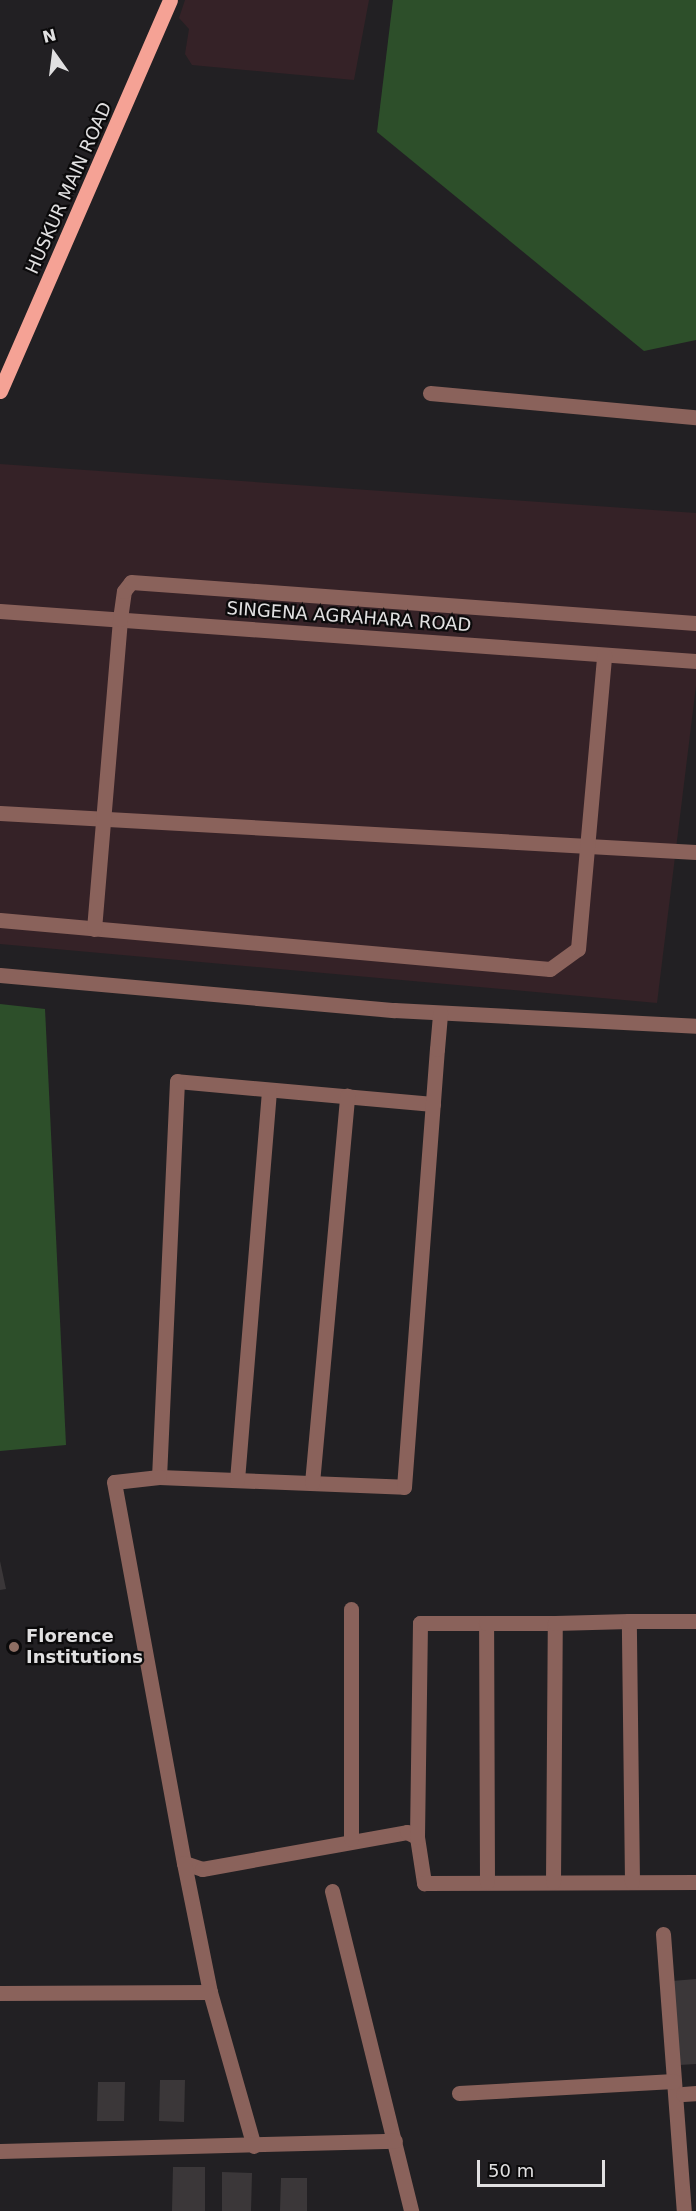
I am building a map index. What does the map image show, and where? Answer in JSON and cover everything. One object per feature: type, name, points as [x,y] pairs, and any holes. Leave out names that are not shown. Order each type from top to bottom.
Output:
[{"type":"main road","name":"HUSKUR MAIN ROAD","points":[[0,391],[170,0]]},
{"type":"street","points":[[430,393],[696,417]]},
{"type":"street","points":[[94,929],[120,619],[123,591],[131,582],[696,623]]},
{"type":"street","name":"SINGENA AGRAHARA ROAD","points":[[0,611],[696,661]]},
{"type":"street","points":[[0,920],[550,969],[578,949],[604,655]]},
{"type":"street","points":[[0,813],[102,821],[696,852]]},
{"type":"street","points":[[0,975],[440,1013],[696,1026]]},
{"type":"street","points":[[254,2146],[210,1992],[114,1482],[159,1477],[404,1487],[440,1013]]},
{"type":"street","points":[[159,1477],[177,1081],[433,1104]]},
{"type":"street","points":[[237,1480],[269,1090]]},
{"type":"street","points":[[312,1483],[347,1096]]},
{"type":"street","points":[[351,1609],[351,1839]]},
{"type":"street","points":[[696,1620],[420,1623],[417,1837],[423,1882],[696,1882]]},
{"type":"street","points":[[629,1622],[632,1882]]},
{"type":"street","points":[[486,1623],[487,1882]]},
{"type":"street","points":[[553,1882],[555,1623]]},
{"type":"street","points":[[184,1863],[202,1869],[351,1839],[407,1832],[417,1837]]},
{"type":"street","points":[[332,1891],[411,2211]]},
{"type":"street","points":[[663,1934],[684,2211]]},
{"type":"street","points":[[0,1993],[210,1992]]},
{"type":"street","points":[[459,2093],[674,2081]]},
{"type":"street","points":[[0,2151],[395,2141]]},
{"type":"shaded area","points":[[185,0],[369,0],[354,80],[192,65],[185,54],[189,29],[179,18]]},
{"type":"shaded area","points":[[0,464],[696,513],[696,686],[657,1003],[0,944]]},
{"type":"green space","points":[[393,0],[696,0],[696,340],[644,351],[377,132]]},
{"type":"green space","points":[[0,1004],[45,1009],[66,1445],[0,1451]]},
{"type":"building","points":[[0,1561],[6,1589],[0,1590]]},
{"type":"building","points":[[696,1979],[696,2064],[679,2065],[672,1981]]},
{"type":"building","points":[[160,2080],[185,2080],[184,2122],[159,2121]]},
{"type":"building","points":[[98,2082],[125,2082],[124,2121],[97,2121]]},
{"type":"building","points":[[173,2167],[205,2167],[205,2211],[172,2211]]},
{"type":"building","points":[[222,2172],[252,2173],[251,2211],[222,2211]]},
{"type":"building","points":[[281,2178],[307,2178],[307,2211],[280,2211]]},
{"type":"place","name":"Florence Institutions","points":[[14,1647]]}]
